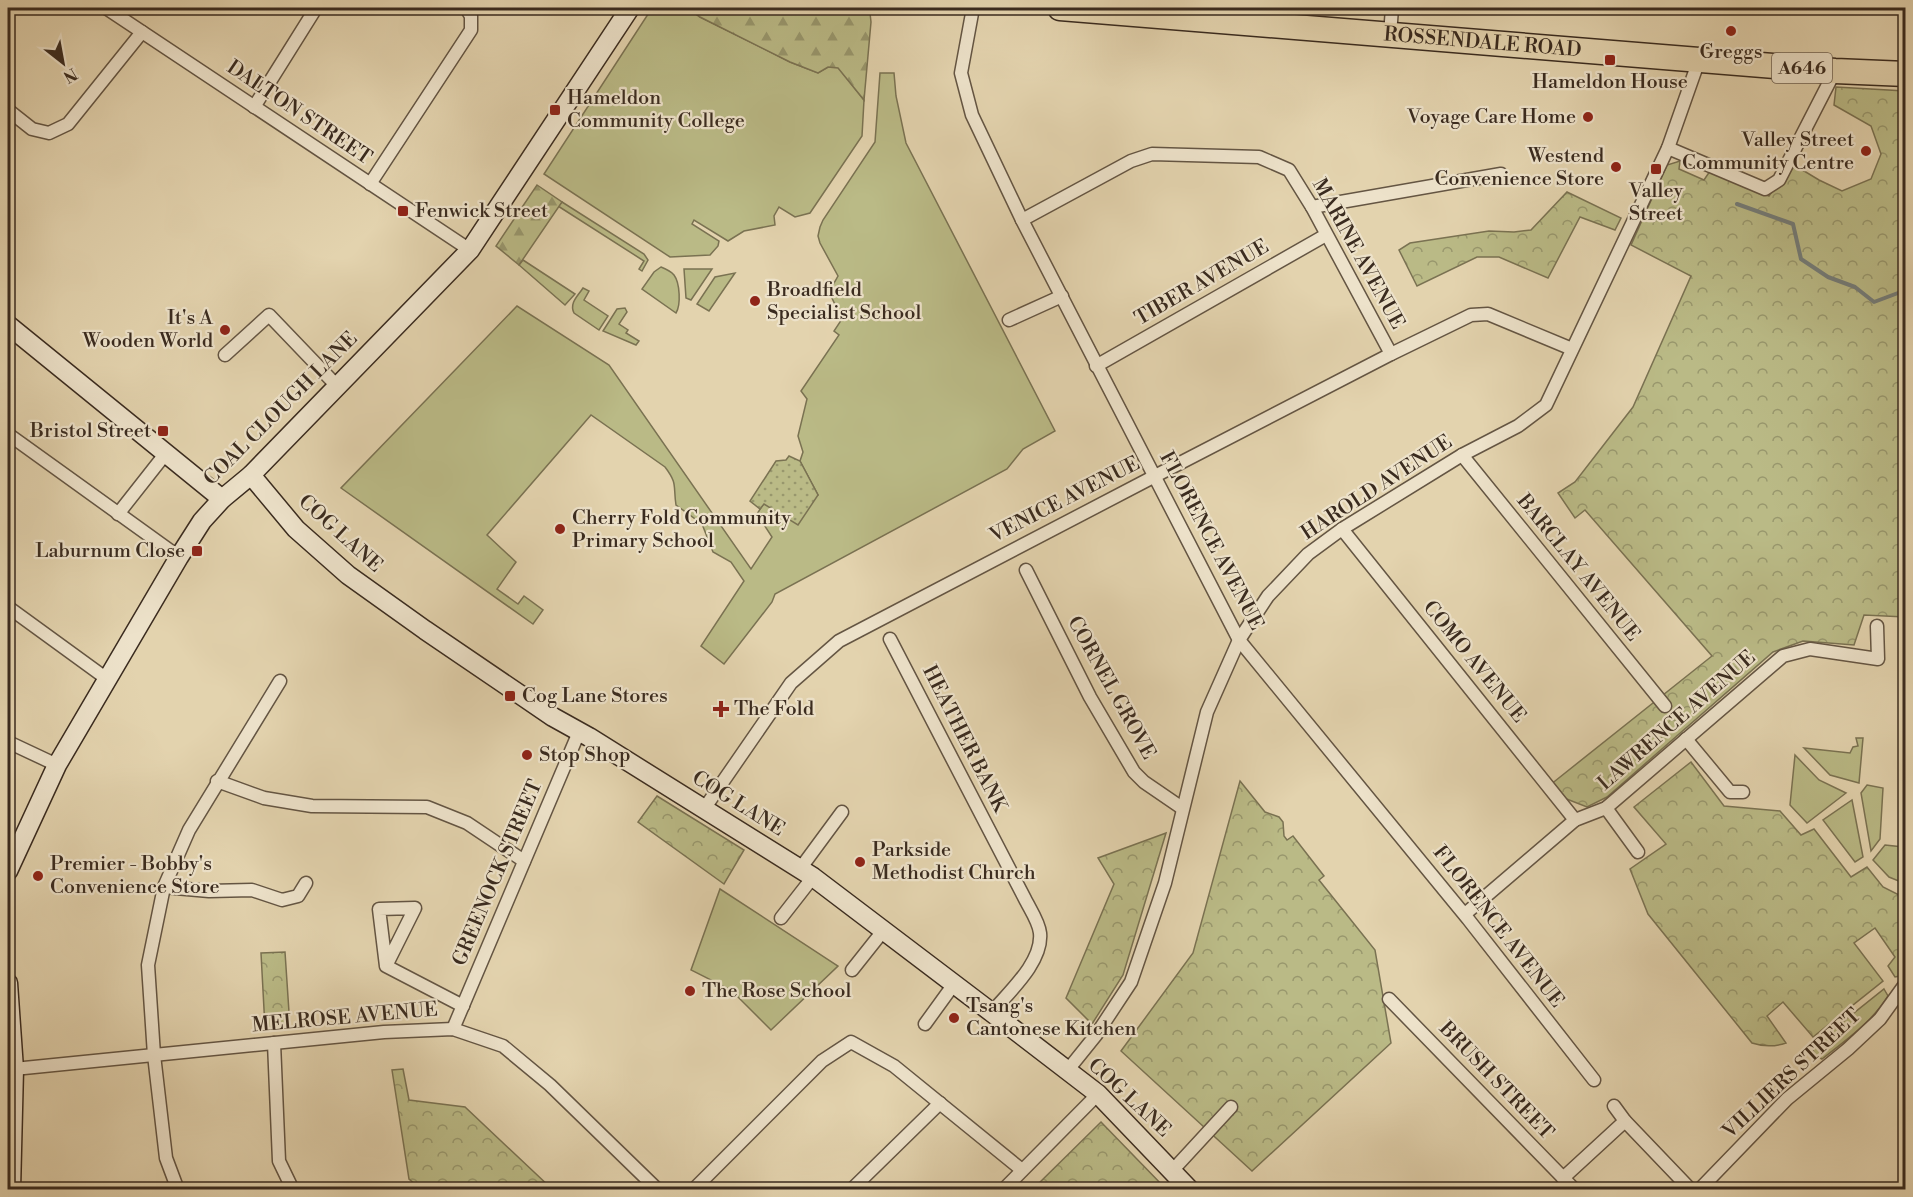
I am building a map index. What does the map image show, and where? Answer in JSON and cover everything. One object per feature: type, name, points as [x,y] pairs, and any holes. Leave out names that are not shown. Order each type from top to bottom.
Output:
[{"type":"highway","name":"ROSSENDALE ROAD","points":[[1060,8],[1835,71],[1905,74]]},
{"type":"street","name":"DALTON STREET","points":[[106,8],[470,250]]},
{"type":"street","points":[[254,107],[316,8]]},
{"type":"street","points":[[370,184],[471,30],[471,16],[466,8]]},
{"type":"street","name":"COAL CLOUGH LANE","points":[[8,871],[57,765],[179,557],[202,522],[222,499],[251,475],[470,250],[630,8]]},
{"type":"street","name":"FLORENCE AVENUE","points":[[973,8],[961,73],[972,116],[1096,366],[1239,640],[1465,914],[1594,1080]]},
{"type":"street","points":[[1390,35],[1392,8]]},
{"type":"street","points":[[8,110],[32,129],[40,131],[49,133],[68,124],[142,32]]},
{"type":"street","name":"HAROLD AVENUE","points":[[1067,1071],[1096,1035],[1131,982],[1165,883],[1207,712],[1239,640],[1268,596],[1308,555],[1342,529],[1462,455],[1518,426],[1546,405],[1668,148],[1699,60]]},
{"type":"street","points":[[1668,148],[1765,189],[1779,180],[1835,71]]},
{"type":"street","name":"MARINE AVENUE","points":[[1022,220],[1131,161],[1152,154],[1259,157],[1289,170],[1312,207],[1391,354]]},
{"type":"street","points":[[1312,207],[1501,174]]},
{"type":"street","name":"TIBER AVENUE","points":[[1096,366],[1326,235]]},
{"type":"street","points":[[1010,320],[1062,296]]},
{"type":"street","name":"VENICE AVENUE","points":[[704,809],[791,683],[839,641],[1391,354],[1471,315],[1488,314],[1572,349]]},
{"type":"street","points":[[225,355],[269,315],[337,386]]},
{"type":"street","points":[[8,325],[222,499]]},
{"type":"street","points":[[8,434],[179,557]]},
{"type":"street","points":[[118,514],[166,453]]},
{"type":"street","name":"BARCLAY AVENUE","points":[[1462,455],[1665,706]]},
{"type":"street","name":"COG LANE","points":[[251,475],[296,529],[348,575],[553,717],[806,873],[992,1012],[1098,1094],[1190,1190]]},
{"type":"street","name":"COMO AVENUE","points":[[1342,529],[1575,820]]},
{"type":"street","name":"CORNEL GROVE","points":[[1026,570],[1090,697],[1134,772],[1144,783],[1182,808]]},
{"type":"street","points":[[8,607],[107,679]]},
{"type":"street","name":"LAWRENCE AVENUE","points":[[1465,914],[1575,820],[1606,808],[1783,656],[1810,649],[1878,659],[1877,626]]},
{"type":"street","name":"HEATHER BANK","points":[[890,639],[1025,899],[1040,933],[1038,952],[1029,969],[992,1012]]},
{"type":"street","points":[[178,1190],[166,1158],[154,1055],[148,965],[164,887],[189,830],[280,681]]},
{"type":"street","name":"GREENOCK STREET","points":[[453,1029],[579,732]]},
{"type":"street","points":[[1686,739],[1730,792],[1743,792]]},
{"type":"street","points":[[8,742],[57,765]]},
{"type":"street","points":[[217,781],[264,798],[312,806],[427,807],[467,824],[524,861]]},
{"type":"street","points":[[1606,808],[1638,852]]},
{"type":"street","points":[[781,918],[842,812]]},
{"type":"street","points":[[164,887],[209,891],[252,890],[282,900],[298,896],[306,883]]},
{"type":"street","points":[[415,908],[405,927],[386,966],[379,909],[415,908]]},
{"type":"street","points":[[852,970],[883,931]]},
{"type":"street","points":[[386,966],[463,1006]]},
{"type":"street","name":"VILLIERS STREET","points":[[1700,1190],[1787,1099],[1848,1049],[1880,1019],[1905,982]]},
{"type":"street","points":[[8,983],[14,1069],[10,1148],[11,1190]]},
{"type":"street","points":[[925,1024],[954,984]]},
{"type":"street","name":"BRUSH STREET","points":[[1389,999],[1575,1190]]},
{"type":"street","name":"MELROSE AVENUE","points":[[14,1069],[384,1032],[453,1029],[503,1046],[550,1085],[658,1190]]},
{"type":"street","points":[[693,1190],[822,1060],[851,1042],[894,1066],[1022,1170]]},
{"type":"street","points":[[274,1043],[279,1161],[292,1190]]},
{"type":"street","points":[[1003,1190],[1098,1094]]},
{"type":"street","points":[[851,1190],[940,1103]]},
{"type":"street","points":[[1614,1106],[1625,1121],[1691,1190]]},
{"type":"street","points":[[1172,1171],[1231,1107]]},
{"type":"street","points":[[1563,1178],[1625,1121]]},
{"type":"green space","points":[[652,8],[688,8],[700,17],[790,62],[818,73],[828,67],[838,67],[864,100],[862,136],[810,213],[795,217],[779,207],[774,216],[775,225],[744,231],[728,241],[694,220],[692,224],[719,241],[718,246],[710,255],[670,257],[544,174]]},
{"type":"green space","points":[[688,8],[868,10],[871,22],[864,100],[838,68],[828,67],[818,73],[790,62],[700,17]]},
{"type":"green space","points":[[880,73],[894,73],[896,96],[906,143],[1055,431],[1023,449],[1007,469],[775,594],[772,602],[724,664],[701,646],[744,581],[731,562],[713,552],[702,524],[676,505],[673,481],[665,467],[591,415],[487,535],[516,562],[497,589],[518,604],[524,596],[543,610],[533,624],[341,488],[517,306],[609,365],[751,569],[772,537],[757,514],[764,503],[818,495],[800,461],[803,452],[798,436],[807,399],[801,391],[839,335],[834,331],[842,319],[829,292],[838,276],[818,236],[823,220],[875,142]]},
{"type":"green space","points":[[1836,87],[1905,91],[1905,617],[1864,615],[1854,645],[1803,641],[1773,652],[1607,797],[1587,807],[1559,796],[1550,785],[1712,656],[1585,510],[1575,518],[1558,493],[1575,482],[1633,407],[1691,276],[1631,245],[1667,165],[1680,161],[1679,169],[1704,180],[1710,171],[1769,196],[1791,163],[1842,191],[1871,179],[1881,154],[1871,126],[1834,105]]},
{"type":"green space","points":[[537,185],[562,202],[519,265],[496,246]]},
{"type":"green space","points":[[1567,192],[1621,218],[1615,230],[1580,217],[1548,278],[1499,257],[1477,257],[1417,286],[1399,250],[1410,243],[1489,231],[1531,230]]},
{"type":"green space","points":[[562,202],[644,254],[648,260],[642,271],[639,269],[644,261],[558,206]]},
{"type":"green space","points":[[523,260],[575,294],[565,305],[519,265]]},
{"type":"green space","points":[[661,267],[673,274],[678,283],[679,300],[676,313],[642,289],[654,272]]},
{"type":"green space","points":[[684,269],[712,269],[691,300],[686,298]]},
{"type":"green space","points":[[735,273],[709,311],[697,304],[715,277]]},
{"type":"green space","points":[[583,288],[589,291],[584,300],[608,316],[599,330],[574,313],[573,303]]},
{"type":"green space","points":[[625,308],[627,312],[619,324],[628,330],[626,333],[639,341],[636,345],[603,331],[617,309]]},
{"type":"green space","points":[[789,456],[800,461],[818,495],[798,525],[764,504],[760,509],[750,501],[776,461],[786,460]]},
{"type":"green space","points":[[1856,738],[1863,738],[1859,783],[1830,775],[1804,748],[1850,753],[1853,747],[1858,746]]},
{"type":"green space","points":[[1795,755],[1819,780],[1846,793],[1807,823],[1790,805]]},
{"type":"green space","points":[[1691,762],[1724,806],[1780,811],[1801,835],[1814,829],[1851,877],[1867,867],[1883,887],[1905,898],[1905,969],[1900,976],[1895,977],[1888,966],[1895,957],[1875,928],[1854,943],[1883,981],[1813,1037],[1783,1002],[1767,1016],[1786,1043],[1769,1046],[1752,1043],[1648,914],[1630,869],[1666,844],[1634,807]]},
{"type":"green space","points":[[1240,781],[1265,812],[1279,817],[1283,822],[1284,836],[1287,840],[1293,836],[1324,876],[1319,880],[1375,950],[1391,1043],[1252,1171],[1121,1051],[1193,953]]},
{"type":"green space","points":[[1867,785],[1883,788],[1880,839],[1871,851],[1861,793]]},
{"type":"green space","points":[[657,796],[744,850],[724,884],[638,822]]},
{"type":"green space","points":[[1852,800],[1863,857],[1855,862],[1823,820]]},
{"type":"green space","points":[[1166,833],[1123,975],[1092,1024],[1066,998],[1114,884],[1098,858]]},
{"type":"green space","points":[[1885,845],[1903,847],[1901,882],[1889,877],[1873,860]]},
{"type":"green space","points":[[720,889],[838,966],[771,1030],[731,990],[691,970]]},
{"type":"green space","points":[[285,952],[290,1027],[265,1028],[261,953]]},
{"type":"green space","points":[[1884,989],[1888,996],[1866,1022],[1822,1059],[1814,1055],[1815,1044]]},
{"type":"green space","points":[[403,1069],[409,1100],[465,1107],[552,1189],[421,1189],[409,1179],[392,1070]]},
{"type":"green space","points":[[1101,1122],[1166,1189],[1033,1189]]},
{"type":"waterway","points":[[1737,204],[1793,224],[1801,259],[1828,277],[1855,287],[1874,302],[1906,290]]},
{"type":"place","name":"Greggs","points":[[1731,31]]},
{"type":"place","name":"Hameldon House","points":[[1610,60]]},
{"type":"place","name":"Hameldon Community College","points":[[555,110]]},
{"type":"place","name":"Voyage Care Home","points":[[1588,117]]},
{"type":"place","name":"Valley Street Community Centre","points":[[1866,151]]},
{"type":"place","name":"Westend Convenience Store","points":[[1616,167]]},
{"type":"place","name":"Valley Street","points":[[1656,169]]},
{"type":"place","name":"Fenwick Street","points":[[403,211]]},
{"type":"place","name":"Broadfield Specialist School","points":[[755,301]]},
{"type":"place","name":"It's A Wooden World","points":[[225,330]]},
{"type":"place","name":"Bristol Street","points":[[163,431]]},
{"type":"place","name":"Cherry Fold Community Primary School","points":[[560,529]]},
{"type":"place","name":"Laburnum Close","points":[[197,551]]},
{"type":"place","name":"Cog Lane Stores","points":[[510,696]]},
{"type":"place","name":"The Fold","points":[[721,709]]},
{"type":"place","name":"Stop Shop","points":[[527,755]]},
{"type":"place","name":"Parkside Methodist Church","points":[[860,862]]},
{"type":"place","name":"Premier - Bobby's Convenience Store","points":[[38,876]]},
{"type":"place","name":"The Rose School","points":[[690,991]]},
{"type":"place","name":"Tsang's Cantonese Kitchen","points":[[954,1018]]}]
